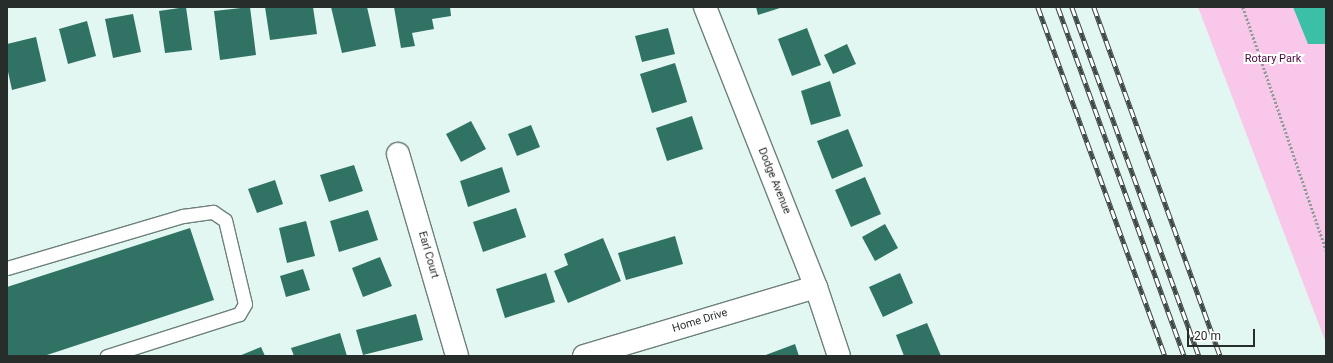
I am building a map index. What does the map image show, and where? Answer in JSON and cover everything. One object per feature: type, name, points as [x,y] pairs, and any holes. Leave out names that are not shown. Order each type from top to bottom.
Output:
[{"type":"street","name":"Dodge Avenue","points":[[704,7],[816,287],[839,356]]},
{"type":"street","name":"Earl Court","points":[[398,154],[457,356]]},
{"type":"street","name":"Home Drive","points":[[584,356],[816,287]]},
{"type":"lane","points":[[7,268],[183,216],[214,212],[225,220],[244,304],[239,314],[108,356]]},
{"type":"path","points":[[1243,7],[1326,250]]},
{"type":"green space","name":"Rotary Park","points":[[1198,7],[1326,7],[1326,343]]},
{"type":"shaded area","points":[[1293,7],[1326,7],[1326,44],[1308,44]]},
{"type":"building","points":[[186,7],[192,50],[165,53],[159,11]]},
{"type":"building","points":[[250,7],[256,55],[220,60],[214,11]]},
{"type":"building","points":[[265,7],[313,7],[317,34],[270,40]]},
{"type":"building","points":[[331,7],[367,7],[376,46],[342,53]]},
{"type":"building","points":[[394,7],[450,7],[451,16],[432,19],[434,29],[412,33],[415,46],[401,48]]},
{"type":"building","points":[[756,7],[783,7],[758,15]]},
{"type":"building","points":[[133,14],[141,52],[113,58],[105,19]]},
{"type":"building","points":[[87,21],[96,56],[68,64],[59,29]]},
{"type":"building","points":[[668,28],[675,54],[642,62],[635,36]]},
{"type":"building","points":[[807,28],[821,65],[792,76],[778,39]]},
{"type":"building","points":[[36,37],[46,81],[12,90],[7,67],[7,44]]},
{"type":"building","points":[[847,44],[856,64],[833,74],[824,55]]},
{"type":"building","points":[[675,63],[687,102],[652,113],[640,74]]},
{"type":"building","points":[[830,81],[841,116],[811,125],[801,91]]},
{"type":"building","points":[[692,116],[703,149],[667,161],[656,128]]},
{"type":"building","points":[[471,121],[486,149],[461,162],[446,134]]},
{"type":"building","points":[[531,125],[540,147],[517,156],[508,134]]},
{"type":"building","points":[[848,129],[863,166],[832,179],[817,141]]},
{"type":"building","points":[[354,165],[363,191],[329,202],[320,175]]},
{"type":"building","points":[[502,167],[510,192],[468,207],[460,181]]},
{"type":"building","points":[[865,177],[881,214],[851,227],[835,190]]},
{"type":"building","points":[[275,180],[283,204],[257,213],[248,189]]},
{"type":"building","points":[[516,208],[526,237],[483,252],[473,222]]},
{"type":"building","points":[[368,210],[378,240],[339,252],[330,221]]},
{"type":"building","points":[[306,221],[315,256],[287,263],[279,228]]},
{"type":"building","points":[[885,224],[898,248],[875,261],[862,237]]},
{"type":"building","points":[[190,228],[214,300],[44,356],[7,356],[7,287]]},
{"type":"building","points":[[675,236],[683,264],[626,280],[618,253]]},
{"type":"building","points":[[603,238],[621,281],[568,303],[554,271],[568,265],[564,254]]},
{"type":"building","points":[[380,257],[392,286],[363,297],[352,268]]},
{"type":"building","points":[[303,269],[310,290],[286,297],[280,276]]},
{"type":"building","points":[[546,273],[555,302],[505,318],[496,289]]},
{"type":"building","points":[[900,273],[913,303],[883,317],[869,287]]},
{"type":"building","points":[[416,314],[423,340],[363,355],[356,330]]},
{"type":"building","points":[[927,323],[941,356],[904,356],[896,335]]},
{"type":"building","points":[[340,333],[347,356],[294,356],[291,348]]},
{"type":"building","points":[[795,344],[799,356],[763,356]]},
{"type":"building","points":[[261,347],[265,356],[239,356]]},
{"type":"railway","points":[[1038,7],[1165,356]]},
{"type":"railway","points":[[1058,7],[1184,356]]},
{"type":"railway","points":[[1072,7],[1199,356]]},
{"type":"railway","points":[[1094,7],[1220,356]]}]
